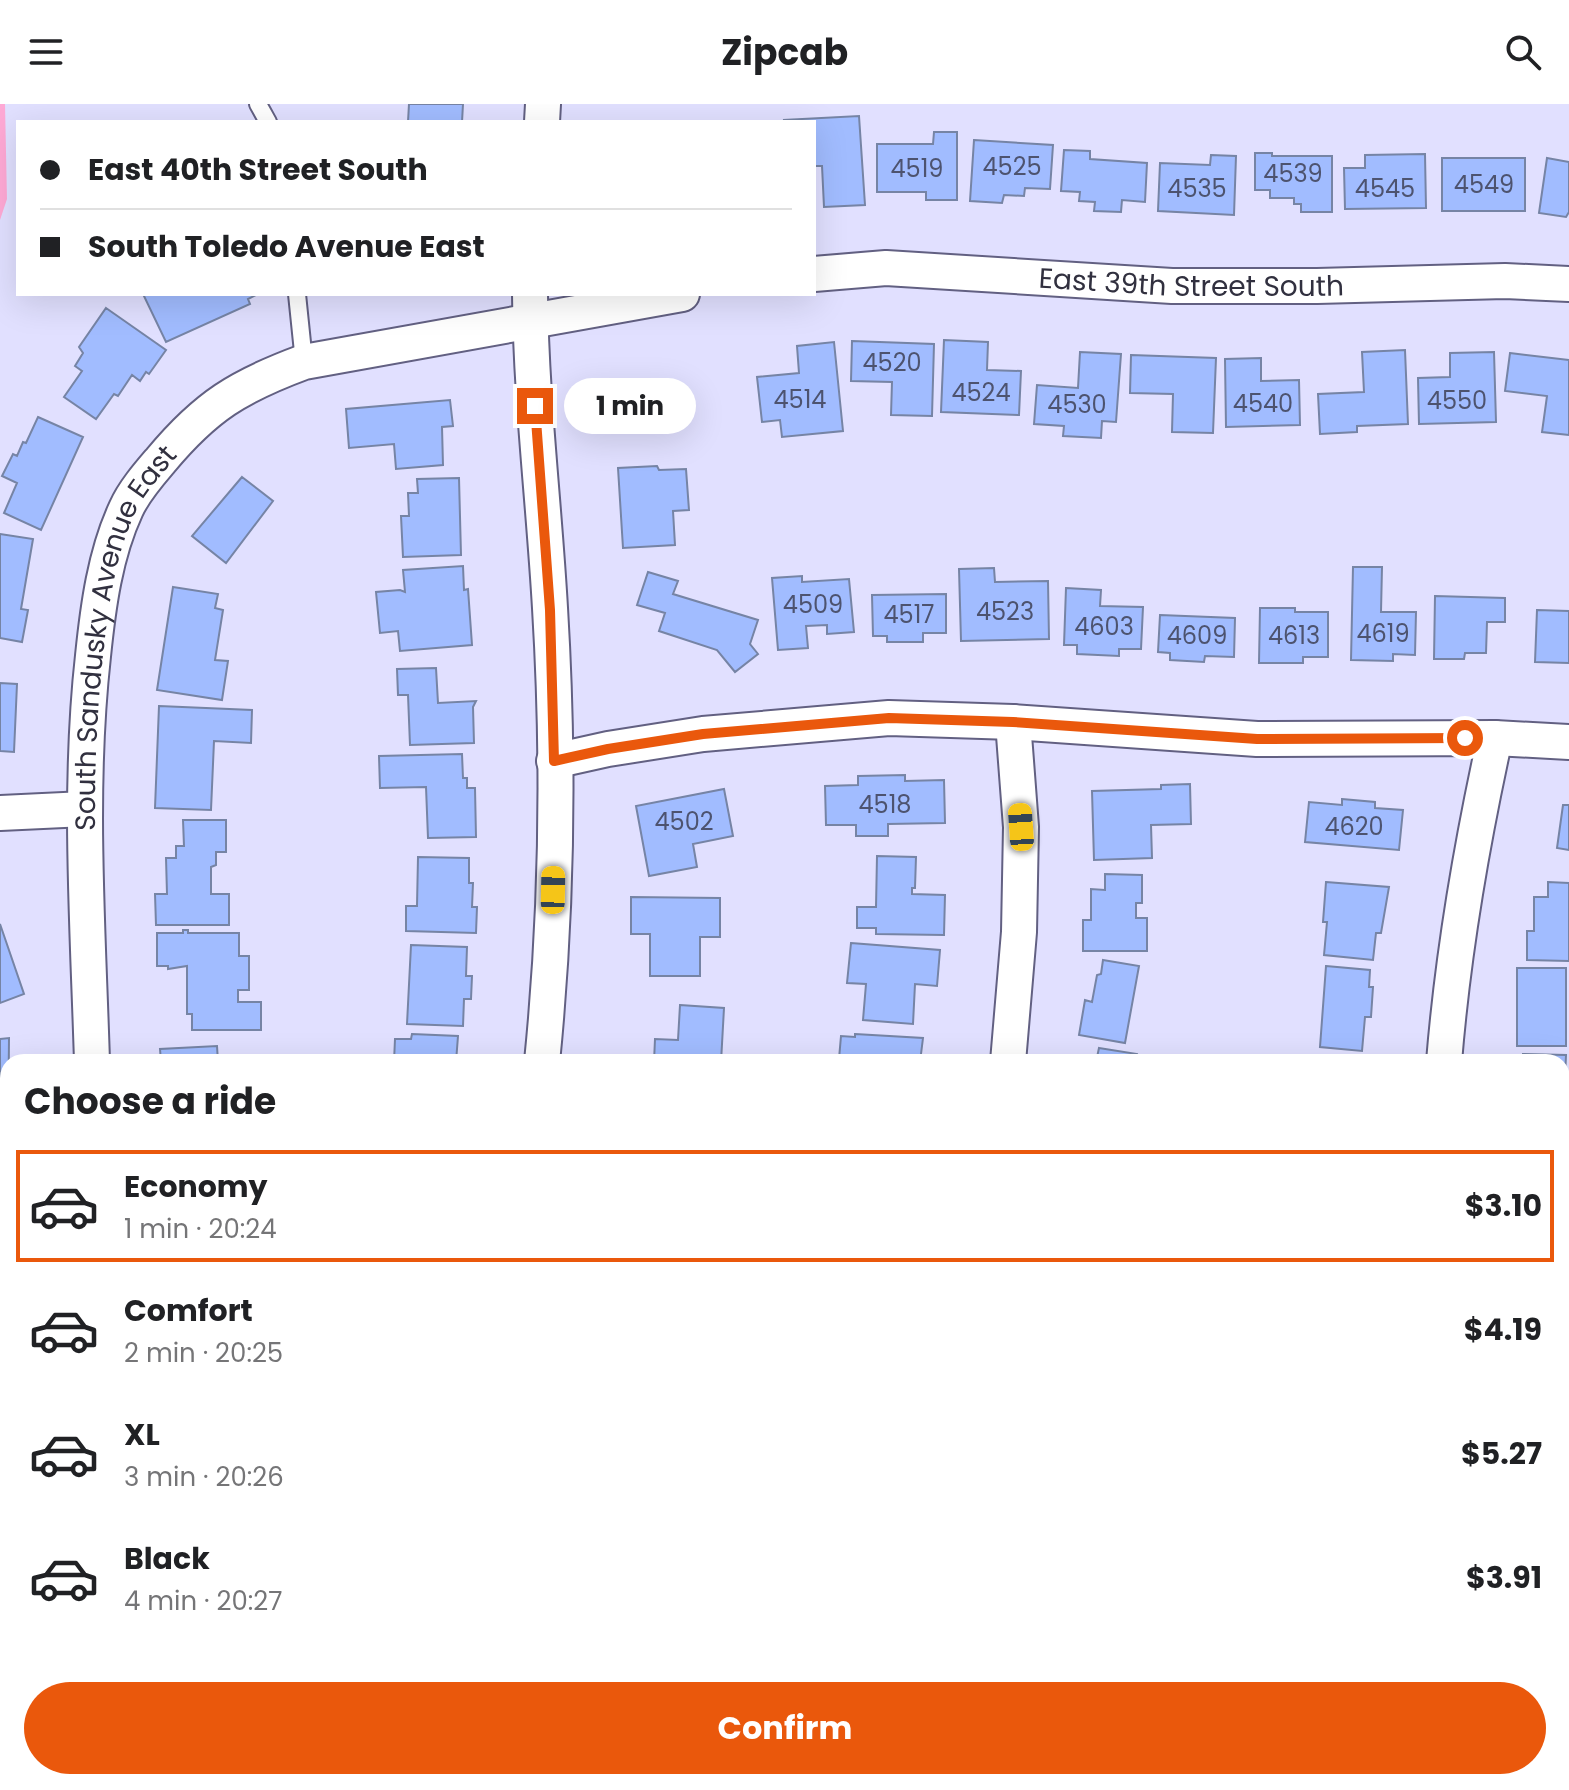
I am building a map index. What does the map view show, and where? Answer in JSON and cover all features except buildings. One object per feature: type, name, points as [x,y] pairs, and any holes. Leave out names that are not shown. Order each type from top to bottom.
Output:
[{"type":"street","name":"East 39th Street South","points":[[816,274],[886,268],[1172,286],[1505,281],[1569,284]]},
{"type":"street","points":[[304,362],[530,308],[660,296]]},
{"type":"street","points":[[530,308],[550,610],[554,761],[552,946],[543,1054]]},
{"type":"street","name":"South Sandusky Avenue East","points":[[92,1054],[85,809],[88,699],[97,617],[110,556],[127,507],[187,430],[223,400],[258,379],[304,362]]},
{"type":"street","points":[[554,761],[703,734],[889,718],[1013,722],[1257,739],[1495,738],[1569,742]]},
{"type":"street","points":[[1009,1054],[1019,932],[1021,842],[1013,722]]},
{"type":"street","points":[[1445,1054],[1451,979],[1469,858],[1495,738]]},
{"type":"street","points":[[0,813],[85,809]]},
{"type":"lane","points":[[297,296],[304,362]]},
{"type":"shaded area","points":[[0,104],[5,104],[7,199],[0,220]]},
{"type":"route","points":[[535,406],[550,610],[554,761],[703,734],[889,718],[1013,722],[1257,739],[1465,738]]}]
